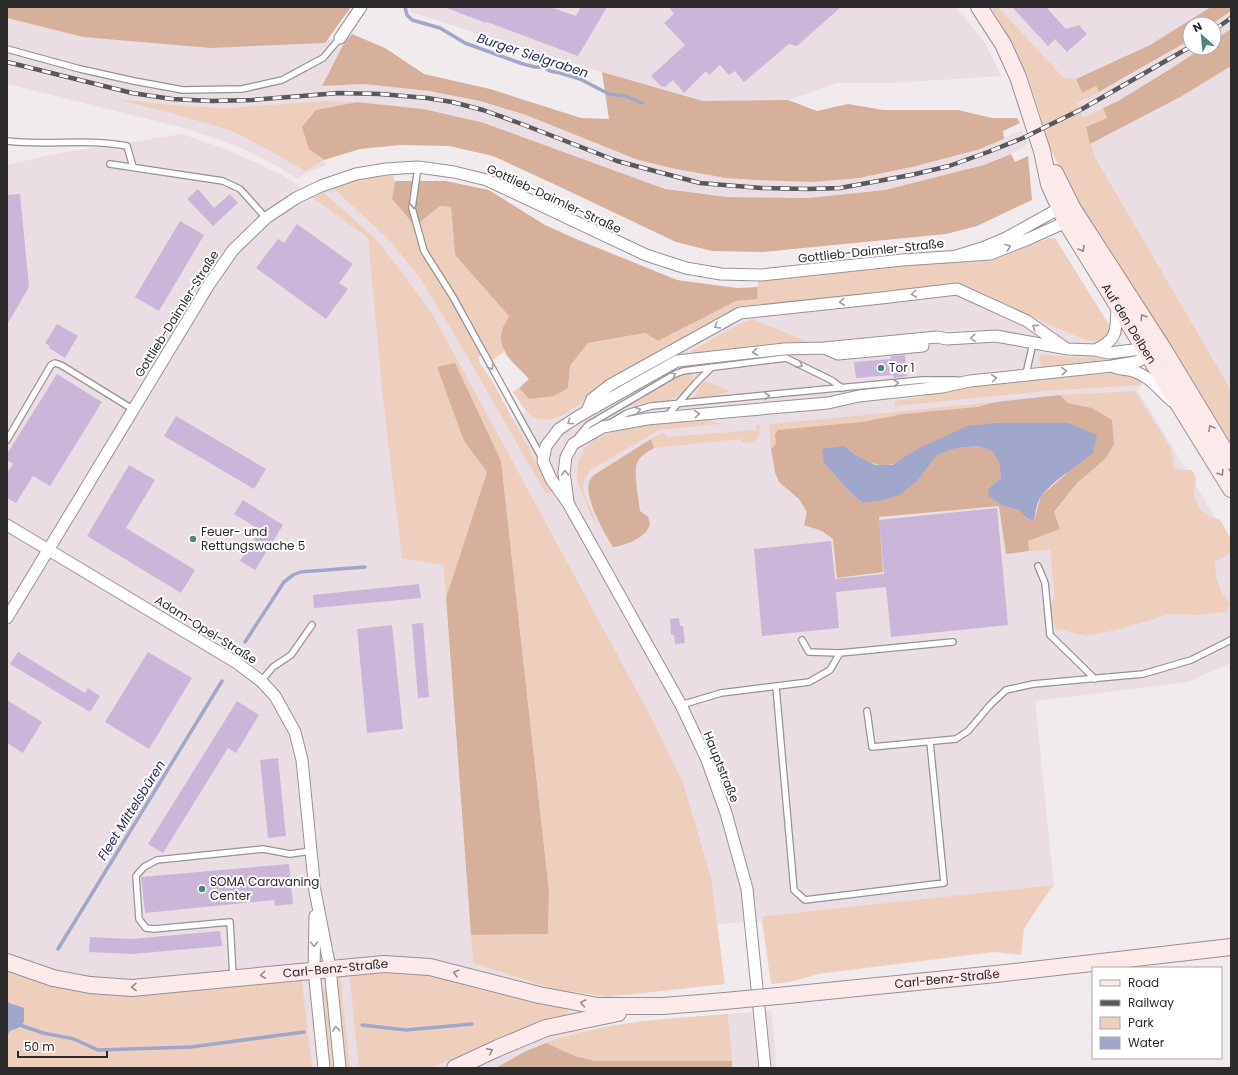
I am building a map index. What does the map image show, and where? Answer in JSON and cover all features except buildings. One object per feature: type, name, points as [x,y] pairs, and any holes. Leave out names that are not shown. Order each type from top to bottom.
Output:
[{"type":"street","points":[[340,38],[361,7]]},
{"type":"street","name":"Auf den Delben","points":[[979,7],[1003,44],[1018,77],[1042,151],[1049,184],[1117,306],[1231,489]]},
{"type":"street","name":"Gottlieb-Daimler-Straße","points":[[7,618],[210,283],[233,250],[266,218],[296,198],[321,186],[356,174],[386,169],[418,167],[454,172],[487,180],[646,255],[686,268],[721,274],[761,275],[990,254],[1026,240],[1066,213]]},
{"type":"street","name":"Auf den Delben","points":[[1066,213],[1162,347],[1231,461]]},
{"type":"street","name":"Gottlieb-Daimler-Straße","points":[[956,256],[982,248],[1066,213]]},
{"type":"street","points":[[587,411],[592,399],[610,386],[740,313],[956,289],[1027,321],[1068,349]]},
{"type":"street","points":[[1095,350],[1111,341],[1116,331],[1117,306]]},
{"type":"street","points":[[543,461],[546,446],[559,429],[587,411],[677,361],[784,349],[824,348],[937,337],[947,339],[996,336],[1068,349],[1095,350],[1109,353],[1146,352],[1162,347]]},
{"type":"street","points":[[677,361],[686,344]]},
{"type":"street","points":[[568,503],[564,473],[566,457],[573,444],[603,427],[666,417],[828,402],[859,403],[912,398],[942,387],[970,381],[1112,366],[1136,362],[1146,352]]},
{"type":"street","points":[[1112,366],[1121,370],[1134,371],[1144,376],[1180,407]]},
{"type":"street","name":"Hauptstraße","points":[[543,461],[551,479],[568,503],[681,706],[707,760],[726,813],[747,889],[765,1068]]},
{"type":"street","name":"Adam-Opel-Straße","points":[[7,525],[237,663],[261,681],[274,696],[295,732],[302,760],[322,969]]},
{"type":"street","name":"Adam-Opel-Straße","points":[[315,891],[322,969]]},
{"type":"street","name":"Carl-Benz-Straße","points":[[7,962],[53,978],[90,985],[132,988],[384,964],[430,966],[539,995],[598,1006],[663,1006],[778,996],[1010,972],[1231,947]]},
{"type":"street","points":[[322,969],[324,1068]]},
{"type":"street","points":[[322,969],[340,1068]]},
{"type":"street","name":"Carl-Benz-Straße","points":[[455,1068],[546,1028],[663,1006]]},
{"type":"lane","points":[[7,49],[80,70],[183,90],[242,89],[282,80],[296,73],[323,58],[340,38]]},
{"type":"lane","points":[[7,141],[26,143],[107,142],[127,146],[133,167]]},
{"type":"lane","points":[[110,164],[223,182],[240,189],[266,218]]},
{"type":"lane","points":[[418,167],[412,208],[424,251],[453,297],[543,461]]},
{"type":"lane","points":[[1026,374],[1033,342]]},
{"type":"lane","points":[[573,444],[588,425],[675,374],[683,371],[786,358],[831,380],[842,388]]},
{"type":"lane","points":[[7,440],[51,365],[55,363],[134,410]]},
{"type":"lane","points":[[666,417],[712,367]]},
{"type":"lane","points":[[603,427],[627,413],[651,406],[922,380],[970,381]]},
{"type":"lane","points":[[1038,566],[1044,583],[1050,635],[1094,679]]},
{"type":"lane","points":[[261,681],[274,667],[291,655],[312,625]]},
{"type":"lane","points":[[802,640],[809,652],[840,653],[953,642]]},
{"type":"lane","points":[[868,711],[872,747],[956,739],[968,731],[991,704],[1006,690],[1034,684],[1143,674],[1191,660],[1231,640]]},
{"type":"lane","points":[[681,706],[720,693],[809,682],[830,670],[840,653]]},
{"type":"lane","points":[[776,686],[794,890],[805,900],[944,883],[930,742]]},
{"type":"lane","points":[[233,978],[230,922],[154,929],[146,928],[139,919],[136,876],[144,867],[157,860],[264,849],[290,854],[311,851]]},
{"type":"shaded area","points":[[7,7],[351,7],[325,43],[211,48],[83,37],[7,18]]},
{"type":"shaded area","points":[[411,7],[956,7],[985,43],[1001,76],[891,83],[837,83],[788,100],[703,101],[578,65],[410,12]]},
{"type":"shaded area","points":[[998,7],[1211,7],[1197,16],[1182,16],[1182,25],[1150,45],[1076,79],[1064,78]]},
{"type":"shaded area","points":[[1211,7],[1231,7],[1231,11],[1222,17],[1197,16]]},
{"type":"shaded area","points":[[1231,11],[1231,29],[1222,35],[1222,17]]},
{"type":"shaded area","points":[[7,18],[83,37],[324,43],[328,38],[344,43],[322,86],[364,84],[429,91],[480,101],[526,115],[638,160],[726,178],[812,182],[859,178],[912,167],[977,150],[1022,130],[1027,145],[1011,154],[984,165],[885,190],[809,198],[727,197],[665,189],[481,122],[423,109],[357,102],[318,101],[309,149],[324,160],[326,165],[297,179],[284,170],[242,148],[187,129],[7,84]]},
{"type":"shaded area","points":[[1182,25],[1182,44],[1099,92],[1096,86],[1082,93],[1076,79],[1150,45]]},
{"type":"shaded area","points":[[1231,29],[1231,66],[1182,96],[1090,144],[1086,127],[1107,118],[1103,108],[1118,101],[1190,56],[1222,56],[1222,35]]},
{"type":"shaded area","points":[[352,34],[385,48],[424,74],[490,89],[581,118],[609,119],[602,72],[703,101],[788,100],[817,111],[848,104],[883,110],[958,110],[992,118],[1017,118],[1020,123],[1003,131],[1004,139],[977,150],[912,167],[859,178],[812,182],[726,178],[676,169],[638,160],[526,115],[480,101],[429,91],[364,84],[322,86],[344,43]]},
{"type":"shaded area","points":[[1182,44],[1182,56],[1189,56],[1118,101],[1083,118],[1078,103],[1127,77]]},
{"type":"shaded area","points":[[1231,66],[1231,390],[1095,157],[1090,144],[1182,96]]},
{"type":"shaded area","points":[[357,102],[423,109],[481,122],[665,189],[727,197],[809,198],[885,190],[984,165],[1011,154],[1015,162],[1028,156],[1032,200],[977,226],[946,234],[763,252],[712,251],[676,242],[493,156],[449,146],[401,145],[360,149],[324,160],[309,149],[302,127],[316,110]]},
{"type":"shaded area","points":[[182,134],[228,150],[283,175],[368,238],[383,400],[402,557],[443,565],[473,963],[554,989],[575,992],[583,1032],[568,1035],[524,1052],[496,1068],[7,1068],[7,165],[60,153]]},
{"type":"shaded area","points":[[395,181],[446,181],[489,190],[545,225],[576,239],[677,280],[737,288],[758,287],[757,299],[736,301],[658,341],[645,333],[588,343],[570,366],[568,388],[554,396],[529,399],[519,388],[529,379],[508,357],[502,345],[502,330],[509,316],[455,255],[451,207],[440,206],[415,226],[392,199]]},
{"type":"shaded area","points":[[333,188],[387,238],[418,275],[506,423],[527,411],[535,418],[592,394],[742,308],[751,306],[958,285],[1111,328],[1143,379],[1138,391],[1231,543],[1231,663],[1188,682],[1035,701],[1054,885],[765,916],[762,921],[717,924],[711,877],[495,430],[433,315],[376,239],[323,192]]},
{"type":"shaded area","points":[[455,363],[501,461],[549,891],[548,934],[471,935],[446,598],[487,472],[464,441],[437,367]]},
{"type":"shaded area","points":[[1060,395],[1068,403],[1092,408],[1112,420],[1114,444],[1105,459],[1077,483],[1054,512],[1060,529],[1028,541],[1029,551],[1006,554],[999,506],[879,517],[883,572],[837,578],[833,539],[822,531],[804,525],[807,512],[799,499],[779,482],[775,472],[771,449],[776,444],[775,434],[778,430],[862,422],[903,414],[977,407],[996,402]],"holes":[[[1097,435],[1065,475],[1041,496],[1034,521],[1026,518],[1019,510],[1003,506],[988,489],[1001,478],[999,462],[993,452],[979,446],[957,448],[937,455],[919,479],[862,503],[824,463],[844,446],[867,461],[880,465],[887,465],[899,461],[917,449]]]},
{"type":"shaded area","points":[[651,439],[654,448],[640,458],[636,467],[640,511],[648,517],[650,524],[642,536],[626,544],[613,547],[592,506],[588,489],[590,481],[594,475]]},
{"type":"shaded area","points":[[771,1010],[777,1068],[732,1068],[728,1014]]},
{"type":"shaded area","points":[[546,1043],[575,1056],[595,1061],[732,1061],[732,1068],[496,1068],[524,1052]]},
{"type":"green space","points":[[991,7],[998,7],[1064,78],[1076,79],[1082,93],[1096,86],[1099,92],[1078,103],[1083,118],[1103,108],[1107,118],[1086,127],[1095,157],[1231,390],[1231,446],[1071,191],[1051,150],[1027,75],[1009,38]]},
{"type":"green space","points":[[115,99],[182,106],[227,108],[325,101],[357,102],[316,110],[309,149],[324,160],[305,171],[232,131],[175,114]]},
{"type":"green space","points":[[393,175],[395,181],[392,199],[415,226],[440,206],[451,207],[455,255],[509,316],[502,333],[504,352],[491,361],[484,355],[478,357],[552,492],[546,494],[463,349],[418,275],[387,238],[333,188],[365,178]]},
{"type":"green space","points":[[323,192],[376,239],[433,315],[651,717],[683,783],[711,877],[725,984],[608,997],[554,989],[473,963],[471,935],[548,934],[549,891],[501,461],[438,367],[464,441],[487,472],[446,598],[443,565],[402,558],[383,400],[368,238],[312,197]]},
{"type":"green space","points":[[1049,238],[1055,238],[1111,328],[1101,339],[1088,341],[958,285],[757,305],[742,308],[592,394],[566,413],[551,419],[543,420],[529,414],[513,392],[519,388],[529,399],[568,388],[570,366],[588,343],[645,333],[658,341],[736,301],[757,299],[758,281],[990,257],[1009,253]]},
{"type":"green space","points":[[752,319],[808,342],[807,346],[690,354],[691,351]]},
{"type":"green space","points":[[1043,354],[1064,357],[1085,357],[1127,354],[1129,358],[1044,366],[1041,365],[1039,360],[1040,355]]},
{"type":"green space","points":[[1121,372],[1143,379],[1141,385],[1056,390],[895,406],[895,401],[920,397],[949,388]]},
{"type":"green space","points":[[685,373],[688,373],[694,377],[685,390],[678,396],[670,400],[650,402],[622,408],[628,404]]},
{"type":"green space","points":[[705,381],[730,391],[715,396],[694,398],[700,386]]},
{"type":"green space","points":[[1135,391],[1171,448],[1174,468],[1180,470],[1192,470],[1196,478],[1194,494],[1201,511],[1210,517],[1220,520],[1231,539],[1231,552],[1215,562],[1216,577],[1222,593],[1231,604],[1226,612],[1195,615],[1170,614],[1116,630],[1087,636],[1056,629],[1050,613],[1052,601],[1055,597],[1050,550],[1029,551],[1028,541],[1060,529],[1054,513],[1077,483],[1105,459],[1092,408],[1068,403],[1060,395]]},
{"type":"green space","points":[[996,402],[977,407],[903,414],[862,422],[775,434],[776,444],[771,449],[769,426],[772,424]]},
{"type":"green space","points":[[706,419],[722,424],[659,430],[592,469],[586,477],[584,491],[595,519],[596,527],[578,484],[577,472],[579,460],[584,448],[594,440],[619,428]]},
{"type":"green space","points":[[756,425],[760,425],[758,437],[755,441],[748,443],[743,443],[740,439],[654,448],[651,439],[665,433],[666,437],[756,430]]},
{"type":"green space","points":[[1054,885],[1024,929],[1021,955],[994,952],[818,974],[790,982],[771,984],[762,921],[764,916]]},
{"type":"green space","points":[[7,967],[59,985],[300,976],[302,982],[312,1068],[7,1068],[7,1036],[10,1031],[18,1028],[14,1003],[7,1002]]},
{"type":"green space","points":[[426,970],[566,1006],[568,1011],[566,1015],[552,1017],[516,1030],[432,1068],[359,1068],[349,971]]},
{"type":"green space","points":[[340,972],[350,1068],[346,1068],[336,975]]},
{"type":"green space","points":[[323,989],[326,989],[333,1068],[329,1068],[322,995]]},
{"type":"green space","points":[[728,1014],[732,1061],[595,1061],[575,1056],[546,1043],[613,1025]]},
{"type":"water","points":[[995,423],[1068,423],[1097,435],[1093,453],[1059,478],[1042,495],[1034,521],[1026,518],[1019,510],[1003,506],[990,497],[988,489],[1001,478],[999,462],[993,452],[979,446],[957,448],[937,455],[919,479],[900,495],[883,500],[862,503],[824,463],[822,449],[844,446],[856,455],[875,465],[892,465],[917,449],[967,426]]},
{"type":"water","points":[[7,1002],[24,1008],[24,1022],[18,1028],[10,1031],[7,1036]]},
{"type":"waterway","name":"Burger Sielgraben","points":[[405,7],[407,15],[412,20],[440,28],[465,43],[523,64],[543,67],[550,71],[580,79],[609,94],[625,96],[642,103]]},
{"type":"waterway","name":"Fleet Mittelsbüren","points":[[245,642],[284,582],[293,575],[300,572],[365,567]]},
{"type":"waterway","name":"Fleet Mittelsbüren","points":[[58,949],[222,681]]},
{"type":"waterway","name":"Fleet Mittelsbüren","points":[[17,1024],[43,1033],[74,1039],[98,1050],[191,1047],[304,1032]]},
{"type":"waterway","name":"Fleet Mittelsbüren","points":[[362,1025],[406,1030],[472,1024]]},
{"type":"railway","points":[[1222,24],[1231,18]]},
{"type":"railway","points":[[7,62],[132,93],[172,99],[212,101],[252,100],[339,93],[380,94],[427,98],[452,102],[483,110],[617,161],[700,183],[761,188],[808,189],[840,188],[911,175],[949,166],[988,152],[1023,138],[1082,109],[1182,52]]},
{"type":"place","name":"Tor 1","points":[[881,368]]},
{"type":"place","name":"Feuer- und Rettungswache 5","points":[[193,539]]},
{"type":"place","name":"SOMA Caravaning Center","points":[[202,889]]}]
